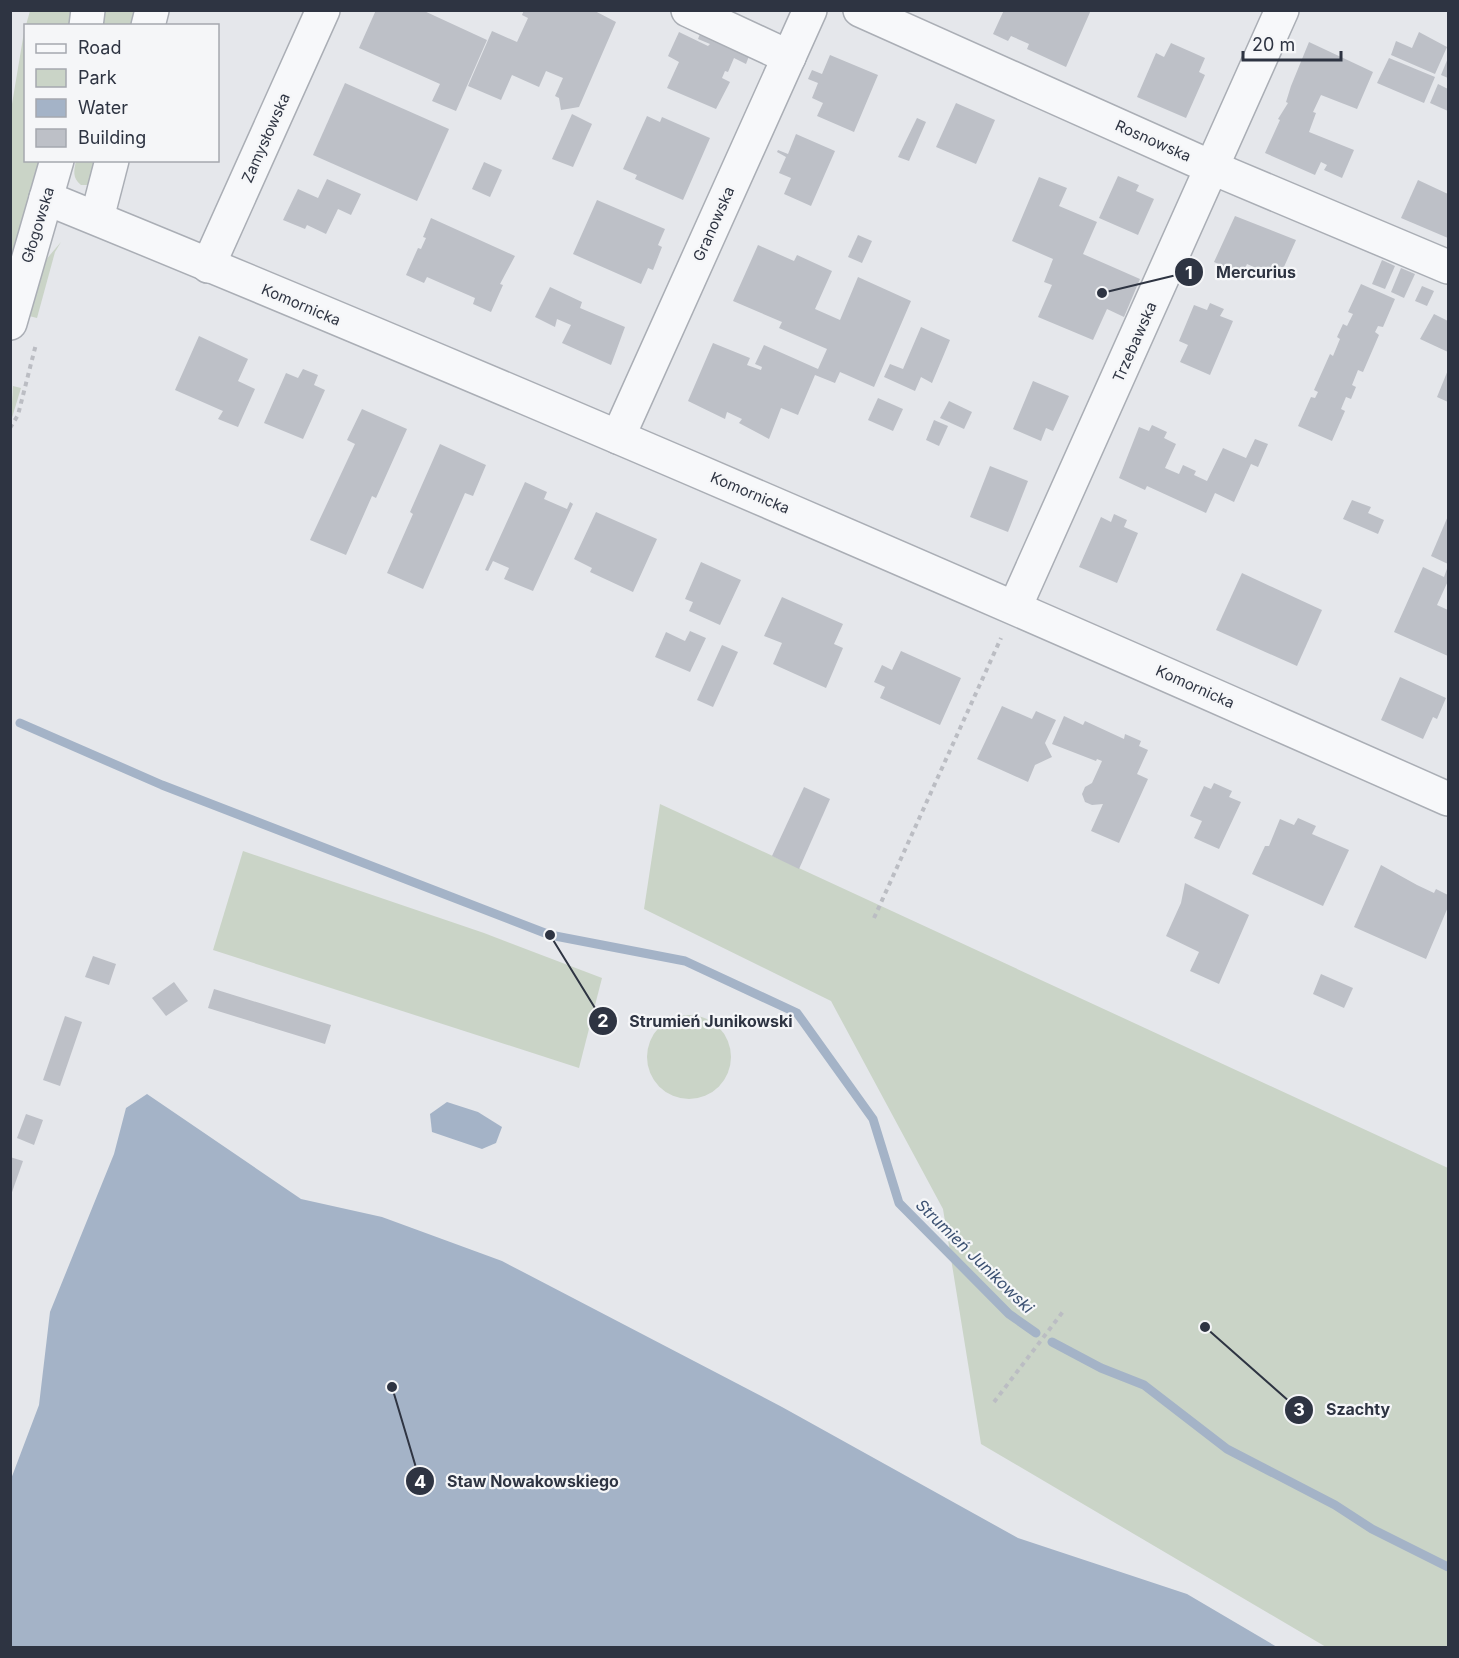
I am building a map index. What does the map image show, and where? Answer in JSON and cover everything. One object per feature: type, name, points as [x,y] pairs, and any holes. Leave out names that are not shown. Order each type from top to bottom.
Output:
[{"type":"street","name":"Zamysłowska","points":[[208,266],[323,10]]},
{"type":"street","points":[[688,10],[789,57]]},
{"type":"street","name":"Granowska","points":[[618,437],[810,10]]},
{"type":"street","name":"Rosnowska","points":[[861,10],[1213,168],[1449,267]]},
{"type":"street","name":"Trzebawska","points":[[1015,607],[1282,10]]},
{"type":"street","name":"Głogowska","points":[[24,330],[46,198],[56,162]]},
{"type":"street","points":[[97,218],[111,162]]},
{"type":"street","name":"Komornicka","points":[[46,198],[618,437],[1015,607],[1449,799]]},
{"type":"path","points":[[10,428],[18,415],[24,330]]},
{"type":"path","points":[[874,918],[1015,607]]},
{"type":"path","points":[[994,1402],[1065,1309]]},
{"type":"green space","points":[[30,11],[73,11],[71,24],[26,24]]},
{"type":"green space","points":[[103,11],[144,11],[139,24],[101,24]]},
{"type":"green space","points":[[24,32],[24,162],[42,162],[11,255],[11,110]]},
{"type":"green space","points":[[76,162],[102,162],[90,185],[81,185],[76,180],[74,171]]},
{"type":"green space","points":[[61,242],[55,252],[37,318],[29,316],[44,262]]},
{"type":"green space","points":[[13,386],[21,388],[11,421]]},
{"type":"green space","points":[[660,804],[1448,1168],[1448,1647],[1326,1647],[981,1444],[943,1209],[831,1001],[644,909]]},
{"type":"green space","points":[[243,851],[484,933],[602,978],[579,1068],[213,950]]},
{"type":"green space","points":[[689,1015],[705,1018],[719,1027],[728,1041],[731,1057],[728,1073],[719,1087],[705,1096],[689,1099],[673,1096],[659,1087],[650,1073],[647,1057],[650,1041],[659,1027],[673,1018]]},
{"type":"water","points":[[147,1094],[301,1199],[382,1217],[502,1261],[782,1407],[1018,1538],[1187,1594],[1277,1647],[11,1647],[11,1479],[39,1405],[50,1312],[114,1154],[126,1108]]},
{"type":"water","points":[[447,1102],[478,1112],[502,1127],[496,1143],[482,1149],[432,1132],[430,1114]]},
{"type":"building","points":[[376,10],[422,10],[487,40],[456,111],[432,101],[440,84],[359,48]]},
{"type":"building","points":[[524,10],[593,10],[616,22],[579,107],[561,110],[559,98],[555,96],[563,78],[546,71],[539,87],[512,75],[501,100],[468,86],[492,31],[517,42],[528,18],[522,15]]},
{"type":"building","points":[[1004,10],[1091,10],[1066,67],[1027,49],[1029,44],[1011,36],[1008,41],[993,34]]},
{"type":"building","points":[[703,26],[752,48],[746,64],[734,58],[728,72],[725,71],[722,78],[730,82],[716,109],[667,88],[679,62],[668,56],[679,32],[708,46],[710,44],[698,39]]},
{"type":"building","points":[[1419,32],[1447,47],[1435,74],[1391,55],[1396,41],[1412,48]]},
{"type":"building","points":[[1309,42],[1373,72],[1357,109],[1321,95],[1313,112],[1316,113],[1309,132],[1354,150],[1342,178],[1324,170],[1327,165],[1321,162],[1315,175],[1265,153],[1280,120],[1278,119],[1288,103],[1286,102],[1291,86]]},
{"type":"building","points":[[1171,43],[1205,58],[1199,72],[1205,75],[1186,118],[1137,97],[1156,53],[1164,57]]},
{"type":"building","points":[[830,55],[878,75],[854,132],[817,116],[823,103],[812,98],[818,83],[808,79],[812,70],[822,74]]},
{"type":"building","points":[[1389,58],[1435,77],[1424,103],[1377,83]]},
{"type":"building","points":[[1448,58],[1448,78],[1441,75]]},
{"type":"building","points":[[345,83],[449,129],[417,201],[313,155]]},
{"type":"building","points":[[1438,84],[1448,89],[1448,111],[1430,103]]},
{"type":"building","points":[[956,103],[995,120],[976,164],[936,147]]},
{"type":"building","points":[[572,114],[592,124],[573,167],[552,159]]},
{"type":"building","points":[[647,116],[660,122],[662,117],[710,138],[683,200],[635,179],[637,175],[623,169]]},
{"type":"building","points":[[917,118],[926,122],[909,161],[898,157]]},
{"type":"building","points":[[796,134],[835,151],[811,206],[784,194],[791,178],[779,173],[786,157],[777,152],[778,150],[788,154]]},
{"type":"building","points":[[484,162],[502,170],[490,197],[472,189]]},
{"type":"building","points":[[1118,176],[1139,185],[1136,191],[1154,199],[1138,235],[1099,218]]},
{"type":"building","points":[[1039,177],[1067,188],[1059,206],[1097,222],[1083,254],[1140,279],[1124,317],[1107,309],[1093,340],[1038,317],[1052,285],[1044,282],[1053,259],[1012,241]]},
{"type":"building","points":[[327,179],[361,194],[351,215],[338,209],[326,234],[307,225],[305,229],[283,220],[298,189],[318,198]]},
{"type":"building","points":[[1418,180],[1448,194],[1448,238],[1401,218]]},
{"type":"building","points":[[597,200],[665,229],[658,245],[662,247],[653,270],[648,268],[641,284],[573,254]]},
{"type":"building","points":[[1235,216],[1296,240],[1279,278],[1247,264],[1242,275],[1214,262]]},
{"type":"building","points":[[431,218],[515,256],[500,284],[503,285],[491,312],[473,304],[475,298],[427,277],[424,283],[406,275],[418,248],[421,249],[426,238],[423,237]]},
{"type":"building","points":[[858,235],[872,241],[862,263],[848,257]]},
{"type":"building","points":[[758,245],[794,261],[797,255],[832,271],[815,309],[840,320],[858,277],[911,301],[874,387],[840,372],[835,383],[815,375],[798,415],[781,408],[769,439],[739,423],[742,419],[727,412],[725,419],[688,401],[713,343],[750,358],[747,365],[761,370],[762,367],[755,364],[764,345],[818,369],[827,349],[779,328],[782,322],[733,301]]},
{"type":"building","points":[[1382,260],[1395,266],[1385,289],[1372,284]]},
{"type":"building","points":[[1401,268],[1415,274],[1404,298],[1391,292]]},
{"type":"building","points":[[1361,284],[1395,299],[1383,327],[1378,326],[1375,332],[1379,335],[1363,372],[1358,370],[1352,385],[1356,387],[1351,399],[1346,397],[1341,409],[1345,411],[1332,441],[1298,426],[1311,397],[1315,398],[1318,392],[1314,390],[1330,354],[1333,356],[1340,339],[1337,337],[1343,324],[1347,326],[1353,314],[1348,312]]},
{"type":"building","points":[[1422,286],[1434,291],[1427,306],[1415,301]]},
{"type":"building","points":[[550,287],[582,302],[580,308],[625,327],[611,365],[562,343],[571,325],[557,319],[555,327],[535,317]]},
{"type":"building","points":[[1210,303],[1224,309],[1220,316],[1233,321],[1210,375],[1180,362],[1188,345],[1179,341],[1194,305],[1207,310]]},
{"type":"building","points":[[1434,314],[1448,321],[1448,352],[1420,339]]},
{"type":"building","points":[[921,327],[950,340],[932,383],[921,377],[915,391],[884,377],[890,364],[903,369]]},
{"type":"building","points":[[199,336],[248,359],[238,381],[255,389],[238,427],[218,419],[223,411],[175,390]]},
{"type":"building","points":[[303,369],[318,375],[314,385],[325,390],[303,439],[264,423],[286,373],[298,378]]},
{"type":"building","points":[[1448,370],[1448,402],[1437,397]]},
{"type":"building","points":[[1033,381],[1069,396],[1053,431],[1046,428],[1041,441],[1013,429]]},
{"type":"building","points":[[878,398],[903,409],[893,431],[868,420]]},
{"type":"building","points":[[949,401],[972,412],[964,429],[940,418]]},
{"type":"building","points":[[362,409],[407,429],[376,498],[372,496],[346,555],[310,540],[355,444],[347,440]]},
{"type":"building","points":[[934,420],[948,426],[939,446],[926,440]]},
{"type":"building","points":[[1152,425],[1167,432],[1164,438],[1176,444],[1165,468],[1179,474],[1183,465],[1196,471],[1194,475],[1207,481],[1223,448],[1246,458],[1255,439],[1268,444],[1258,467],[1251,464],[1234,502],[1215,493],[1206,513],[1147,486],[1145,490],[1119,478],[1139,427],[1149,431]]},
{"type":"building","points":[[440,444],[486,465],[473,496],[465,493],[423,589],[387,573],[413,514],[410,512]]},
{"type":"building","points":[[990,466],[1028,481],[1008,532],[970,517]]},
{"type":"building","points":[[525,482],[547,492],[544,499],[567,509],[570,502],[573,504],[533,591],[504,579],[509,568],[493,561],[488,571],[485,570]]},
{"type":"building","points":[[1352,500],[1371,507],[1368,513],[1384,520],[1378,534],[1343,519]]},
{"type":"building","points":[[596,512],[657,539],[633,592],[590,572],[592,568],[574,559]]},
{"type":"building","points":[[1114,514],[1127,520],[1124,527],[1138,533],[1117,583],[1079,567],[1101,517],[1111,522]]},
{"type":"building","points":[[1448,516],[1448,564],[1431,556]]},
{"type":"building","points":[[701,562],[741,580],[720,625],[689,611],[693,602],[685,599]]},
{"type":"building","points":[[1448,566],[1448,581],[1437,605],[1448,610],[1448,656],[1394,632],[1423,567],[1444,577]]},
{"type":"building","points":[[1242,573],[1322,610],[1297,666],[1216,630]]},
{"type":"building","points":[[782,597],[843,624],[834,644],[843,648],[826,688],[773,664],[782,643],[764,636]]},
{"type":"building","points":[[690,631],[706,638],[690,672],[655,657],[666,632],[685,641]]},
{"type":"building","points":[[722,645],[738,652],[713,707],[697,700]]},
{"type":"building","points":[[901,651],[961,678],[940,725],[880,698],[885,687],[874,682],[882,665],[892,670]]},
{"type":"building","points":[[1400,677],[1446,698],[1437,719],[1433,717],[1423,739],[1381,720]]},
{"type":"building","points":[[1002,706],[1032,719],[1036,711],[1056,720],[1045,743],[1052,757],[1035,765],[1028,782],[977,759]]},
{"type":"building","points":[[1064,716],[1083,725],[1085,721],[1124,739],[1125,734],[1141,741],[1139,746],[1148,750],[1137,774],[1148,779],[1119,843],[1091,831],[1103,804],[1092,805],[1085,802],[1082,794],[1085,787],[1092,783],[1102,761],[1097,759],[1096,761],[1052,744]]},
{"type":"building","points":[[1214,783],[1232,791],[1229,797],[1241,802],[1219,849],[1194,838],[1202,821],[1190,816],[1204,786],[1211,789]]},
{"type":"building","points":[[804,787],[830,799],[799,869],[772,856]]},
{"type":"building","points":[[1298,818],[1316,826],[1312,834],[1349,850],[1323,906],[1252,874],[1265,846],[1269,846],[1280,819],[1294,825]]},
{"type":"building","points":[[1381,865],[1434,893],[1436,889],[1448,895],[1448,907],[1426,959],[1354,927]]},
{"type":"building","points":[[1185,883],[1249,915],[1219,984],[1190,971],[1199,952],[1166,936],[1181,903]]},
{"type":"building","points":[[93,956],[116,964],[109,985],[85,977]]},
{"type":"building","points":[[1321,974],[1353,988],[1344,1008],[1313,994]]},
{"type":"building","points":[[174,982],[188,1001],[166,1016],[152,998]]},
{"type":"building","points":[[214,989],[331,1025],[325,1044],[208,1008]]},
{"type":"building","points":[[65,1016],[82,1022],[60,1086],[43,1080]]},
{"type":"building","points":[[26,1114],[43,1120],[34,1145],[17,1138]]},
{"type":"building","points":[[10,1157],[23,1161],[11,1195],[10,1195]]},
{"type":"waterway","name":"Strumień Junikowski","points":[[20,723],[162,785],[550,935],[685,961],[797,1013],[873,1119],[899,1203],[1009,1314],[1036,1333]]},
{"type":"waterway","name":"Strumień Junikowski","points":[[1052,1342],[1101,1368],[1144,1385],[1227,1449],[1335,1505],[1372,1529],[1448,1567]]},
{"type":"place","name":"Mercurius","points":[[1102,293]]},
{"type":"place","name":"Strumień Junikowski","points":[[550,935]]},
{"type":"place","name":"Szachty","points":[[1205,1327]]},
{"type":"place","name":"Staw Nowakowskiego","points":[[392,1387]]}]
